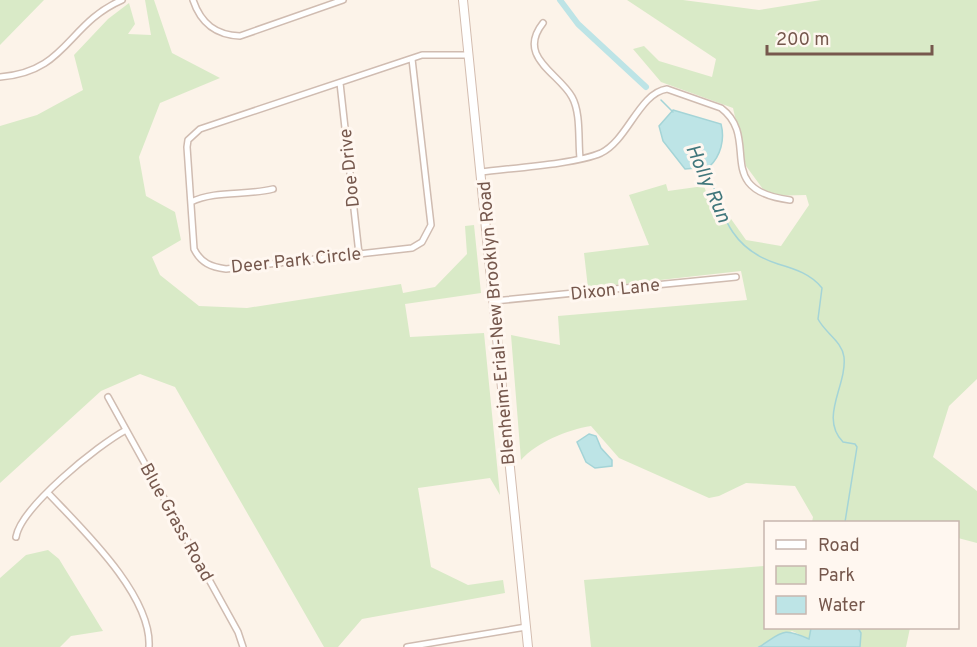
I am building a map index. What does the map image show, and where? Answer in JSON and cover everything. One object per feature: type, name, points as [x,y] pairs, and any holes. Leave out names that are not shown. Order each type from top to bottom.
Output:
[{"type":"main road","name":"Blenheim-Erial-New Brooklyn Road","points":[[463,0],[528,647]]},
{"type":"street","points":[[0,77],[26,75],[42,67],[93,16],[122,0]]},
{"type":"street","points":[[193,0],[200,15],[211,29],[223,35],[240,36],[343,0]]},
{"type":"street","points":[[543,22],[536,33],[536,52],[544,67],[573,98],[580,158]]},
{"type":"street","name":"Deer Park Circle","points":[[412,59],[431,225],[422,242],[412,248],[216,268],[201,259],[194,249],[187,147],[189,140],[200,129],[412,59],[442,53],[468,55]]},
{"type":"street","name":"Doe Drive","points":[[340,82],[359,254]]},
{"type":"street","points":[[482,172],[601,153],[611,146],[650,98],[659,90],[667,89],[721,108],[728,114],[737,129],[741,164],[747,181],[760,193],[790,200]]},
{"type":"street","points":[[191,202],[207,196],[257,193],[273,189]]},
{"type":"street","name":"Dixon Lane","points":[[494,301],[736,277]]},
{"type":"street","name":"Blue Grass Road","points":[[108,397],[238,632],[243,647]]},
{"type":"street","points":[[16,537],[21,521],[48,493],[93,450],[126,430]]},
{"type":"street","points":[[48,493],[113,563],[147,625],[149,647]]},
{"type":"street","points":[[407,647],[526,627]]},
{"type":"street","points":[[446,640],[449,647]]},
{"type":"green space","points":[[0,0],[44,0],[0,45]]},
{"type":"green space","points":[[145,0],[154,0],[172,53],[220,78],[160,103],[139,157],[146,196],[175,212],[181,240],[152,257],[160,275],[199,306],[247,308],[401,284],[403,293],[435,287],[467,254],[465,226],[474,225],[481,293],[405,304],[410,337],[484,333],[500,495],[490,478],[418,488],[431,567],[468,585],[503,580],[505,593],[362,619],[338,647],[324,647],[175,387],[140,374],[101,391],[0,483],[0,126],[37,115],[83,90],[74,55],[108,19],[129,3],[135,24],[128,34],[151,35]]},
{"type":"green space","points":[[627,0],[683,0],[759,10],[821,0],[977,0],[977,379],[949,406],[933,457],[977,491],[977,543],[959,538],[959,521],[812,521],[813,517],[795,486],[746,483],[719,496],[709,498],[619,458],[591,426],[572,430],[553,438],[535,448],[521,460],[511,335],[560,345],[558,316],[747,300],[741,271],[588,288],[584,253],[649,245],[629,195],[666,184],[668,191],[704,186],[710,203],[719,202],[746,240],[781,246],[809,205],[806,195],[768,196],[746,166],[733,108],[661,82],[633,49],[644,46],[659,61],[712,77],[716,59]]},
{"type":"green space","points":[[48,550],[59,559],[103,631],[71,636],[60,647],[0,647],[0,578],[26,555]]},
{"type":"green space","points":[[764,566],[764,629],[811,629],[809,639],[792,631],[764,647],[591,647],[584,580]]},
{"type":"green space","points":[[858,629],[910,629],[906,647],[856,647]]},
{"type":"water","points":[[673,110],[721,124],[721,147],[709,167],[685,169],[663,141],[659,126]]},
{"type":"water","points":[[589,434],[596,436],[601,448],[612,460],[612,466],[595,468],[586,462],[577,442]]},
{"type":"water","points":[[811,629],[859,629],[861,633],[860,647],[759,647],[788,632],[809,639]]},
{"type":"waterway","name":"Holly Run","points":[[560,0],[578,24],[646,87]]},
{"type":"waterway","name":"Holly Run","points":[[661,100],[673,112]]},
{"type":"waterway","name":"Holly Run","points":[[707,167],[723,213],[737,238],[761,257],[802,273],[822,288],[818,319],[840,346],[844,357],[844,368],[833,422],[843,442],[855,444],[857,447],[845,521]]}]
